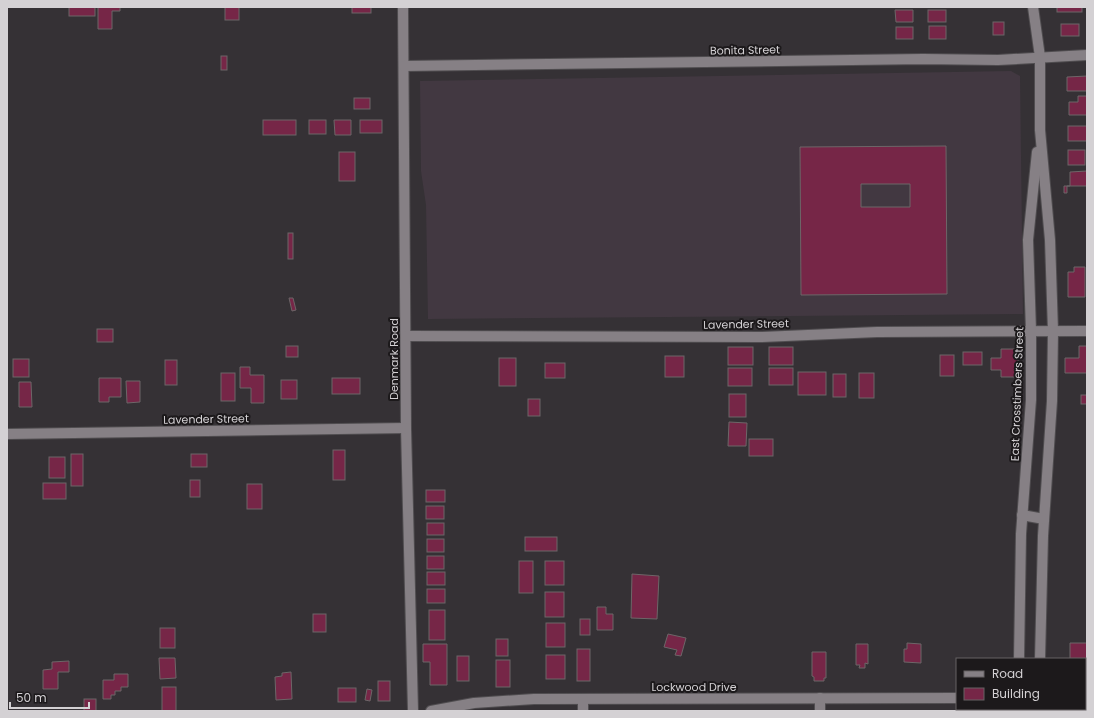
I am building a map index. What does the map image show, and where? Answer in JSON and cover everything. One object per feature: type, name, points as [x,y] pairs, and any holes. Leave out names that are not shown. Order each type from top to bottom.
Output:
[{"type":"street","name":"Denmark Road","points":[[403,7],[406,428],[413,711]]},
{"type":"street","name":"East Crosstimbers Street","points":[[1032,7],[1040,57],[1040,130],[1050,240],[1053,331],[1052,401],[1044,519],[1040,658]]},
{"type":"street","name":"Bonita Street","points":[[404,66],[923,59],[998,60],[1087,54]]},
{"type":"street","name":"East Crosstimbers Street","points":[[1019,658],[1022,515],[1031,400],[1031,331],[1028,240],[1040,130]]},
{"type":"street","name":"Lavender Street","points":[[406,336],[762,336],[876,332],[1087,331]]},
{"type":"street","name":"Lavender Street","points":[[7,434],[406,428]]},
{"type":"street","points":[[1022,515],[1044,519]]},
{"type":"street","points":[[820,698],[820,711]]},
{"type":"street","name":"Lockwood Drive","points":[[431,711],[474,703],[534,699],[956,698]]},
{"type":"street","points":[[583,699],[583,711]]},
{"type":"shaded area","points":[[1011,71],[1020,76],[1023,314],[428,319],[426,205],[421,171],[420,81]]},
{"type":"building","points":[[69,7],[95,7],[95,16],[69,16]]},
{"type":"building","points":[[98,7],[120,7],[120,11],[112,11],[112,29],[98,29]]},
{"type":"building","points":[[225,7],[239,7],[239,20],[225,20]]},
{"type":"building","points":[[352,7],[371,7],[371,13],[352,13]]},
{"type":"building","points":[[1057,7],[1082,7],[1082,12],[1057,12]]},
{"type":"building","points":[[895,10],[913,10],[913,22],[896,22]]},
{"type":"building","points":[[928,10],[946,10],[946,22],[928,22]]},
{"type":"building","points":[[993,22],[1004,22],[1004,35],[993,35]]},
{"type":"building","points":[[1061,24],[1079,24],[1079,36],[1061,36]]},
{"type":"building","points":[[929,26],[946,26],[946,39],[929,39]]},
{"type":"building","points":[[896,27],[913,27],[913,39],[896,39]]},
{"type":"building","points":[[221,56],[227,56],[227,70],[221,70]]},
{"type":"building","points":[[1087,76],[1087,91],[1067,91],[1067,77]]},
{"type":"building","points":[[1078,96],[1087,96],[1087,115],[1069,115],[1069,102],[1078,102]]},
{"type":"building","points":[[354,98],[370,98],[370,109],[354,109]]},
{"type":"building","points":[[263,120],[296,120],[296,135],[263,135]]},
{"type":"building","points":[[309,120],[326,120],[326,134],[309,134]]},
{"type":"building","points":[[334,120],[351,120],[351,135],[335,135]]},
{"type":"building","points":[[360,120],[382,120],[382,133],[360,133]]},
{"type":"building","points":[[1068,126],[1087,126],[1087,141],[1068,141]]},
{"type":"building","points":[[946,146],[947,294],[801,295],[800,147]],"holes":[[[861,184],[910,184],[910,207],[861,207]]]},
{"type":"building","points":[[1068,150],[1085,150],[1085,165],[1068,165]]},
{"type":"building","points":[[339,152],[355,152],[355,181],[339,181]]},
{"type":"building","points":[[1087,171],[1087,186],[1070,186],[1070,172]]},
{"type":"building","points":[[1064,186],[1067,186],[1067,193],[1064,193]]},
{"type":"building","points":[[288,233],[293,233],[293,259],[288,259]]},
{"type":"building","points":[[1074,267],[1085,267],[1085,297],[1068,297],[1068,272],[1074,272]]},
{"type":"building","points":[[289,298],[293,298],[296,310],[292,311]]},
{"type":"building","points":[[97,329],[113,329],[113,342],[97,342]]},
{"type":"building","points":[[286,346],[298,346],[298,357],[286,357]]},
{"type":"building","points":[[1079,346],[1087,346],[1087,373],[1065,373],[1065,358],[1079,358]]},
{"type":"building","points":[[728,347],[753,347],[753,365],[728,365]]},
{"type":"building","points":[[769,347],[793,347],[793,365],[769,365]]},
{"type":"building","points":[[1001,349],[1018,349],[1018,377],[1001,377],[1001,370],[991,370],[991,358],[1001,358]]},
{"type":"building","points":[[963,352],[982,352],[982,365],[963,365]]},
{"type":"building","points":[[940,355],[954,355],[954,376],[940,376]]},
{"type":"building","points":[[665,356],[684,356],[684,377],[665,377]]},
{"type":"building","points":[[499,358],[516,358],[516,386],[499,386]]},
{"type":"building","points":[[13,359],[29,359],[29,377],[13,377]]},
{"type":"building","points":[[165,360],[177,360],[177,385],[165,385]]},
{"type":"building","points":[[545,363],[565,363],[565,378],[545,378]]},
{"type":"building","points":[[240,367],[250,367],[250,375],[264,375],[264,403],[251,403],[251,388],[240,388]]},
{"type":"building","points":[[728,368],[752,368],[752,386],[728,386]]},
{"type":"building","points":[[769,368],[793,368],[793,385],[769,385]]},
{"type":"building","points":[[798,372],[826,372],[826,395],[798,395]]},
{"type":"building","points":[[221,373],[235,373],[235,401],[221,401]]},
{"type":"building","points":[[859,373],[874,373],[874,398],[859,398]]},
{"type":"building","points":[[833,374],[846,374],[846,397],[833,397]]},
{"type":"building","points":[[99,378],[121,378],[121,397],[109,397],[109,402],[99,402]]},
{"type":"building","points":[[332,378],[360,378],[360,394],[332,394]]},
{"type":"building","points":[[281,380],[297,380],[297,399],[281,399]]},
{"type":"building","points":[[126,381],[140,381],[140,402],[127,403]]},
{"type":"building","points":[[19,382],[31,382],[32,407],[19,407]]},
{"type":"building","points":[[729,394],[746,394],[746,417],[729,417]]},
{"type":"building","points":[[1081,395],[1087,395],[1087,404],[1081,404]]},
{"type":"building","points":[[528,399],[540,399],[540,416],[528,416]]},
{"type":"building","points":[[729,422],[747,423],[746,446],[728,446]]},
{"type":"building","points":[[749,439],[773,439],[773,456],[749,456]]},
{"type":"building","points":[[333,450],[345,450],[345,480],[333,480]]},
{"type":"building","points":[[71,454],[83,454],[83,486],[71,486]]},
{"type":"building","points":[[191,454],[207,454],[207,467],[191,467]]},
{"type":"building","points":[[49,457],[65,457],[65,478],[49,478]]},
{"type":"building","points":[[190,480],[200,480],[200,497],[190,497]]},
{"type":"building","points":[[43,483],[66,483],[66,499],[43,499]]},
{"type":"building","points":[[247,484],[262,484],[262,509],[247,509]]},
{"type":"building","points":[[426,490],[445,490],[445,502],[426,502]]},
{"type":"building","points":[[426,506],[444,506],[444,519],[426,519]]},
{"type":"building","points":[[427,523],[444,523],[444,535],[427,535]]},
{"type":"building","points":[[525,537],[557,537],[557,551],[525,551]]},
{"type":"building","points":[[427,539],[444,539],[444,552],[427,552]]},
{"type":"building","points":[[427,556],[444,556],[444,569],[427,569]]},
{"type":"building","points":[[519,561],[533,561],[533,593],[519,593]]},
{"type":"building","points":[[545,561],[564,561],[564,585],[545,585]]},
{"type":"building","points":[[427,572],[445,572],[445,585],[427,585]]},
{"type":"building","points":[[632,574],[659,576],[657,619],[631,618]]},
{"type":"building","points":[[427,589],[445,589],[445,603],[427,603]]},
{"type":"building","points":[[545,592],[564,592],[564,617],[545,617]]},
{"type":"building","points":[[597,607],[606,607],[606,614],[613,614],[613,630],[597,630]]},
{"type":"building","points":[[429,610],[445,610],[445,640],[429,640]]},
{"type":"building","points":[[313,614],[326,614],[326,632],[313,632]]},
{"type":"building","points":[[580,619],[590,619],[590,635],[580,635]]},
{"type":"building","points":[[546,623],[565,623],[565,647],[546,647]]},
{"type":"building","points":[[160,628],[175,628],[175,648],[160,648]]},
{"type":"building","points":[[668,634],[686,638],[681,656],[675,655],[677,650],[664,647]]},
{"type":"building","points":[[496,639],[508,639],[508,656],[496,656]]},
{"type":"building","points":[[907,643],[921,644],[921,663],[904,662],[904,649],[907,649]]},
{"type":"building","points":[[1070,643],[1087,643],[1087,665],[1086,658],[1070,658]]},
{"type":"building","points":[[423,644],[447,644],[447,685],[430,685],[430,662],[423,662]]},
{"type":"building","points":[[856,644],[868,644],[868,664],[865,663],[865,668],[859,668],[860,665],[856,665]]},
{"type":"building","points":[[577,649],[590,649],[590,681],[577,681]]},
{"type":"building","points":[[812,652],[826,652],[826,678],[824,678],[824,681],[814,681],[814,677],[812,676]]},
{"type":"building","points":[[546,655],[565,655],[565,679],[546,679]]},
{"type":"building","points":[[457,656],[469,656],[469,681],[457,681]]},
{"type":"building","points":[[159,658],[175,658],[176,678],[160,679]]},
{"type":"building","points":[[496,660],[510,660],[510,687],[496,687]]},
{"type":"building","points":[[69,661],[69,672],[58,672],[58,689],[43,689],[43,670],[52,669],[52,662]]},
{"type":"building","points":[[291,672],[292,699],[276,700],[275,677],[282,676],[282,673]]},
{"type":"building","points":[[114,674],[128,674],[128,687],[121,687],[121,691],[115,691],[115,695],[111,695],[111,699],[103,699],[103,680],[114,680]]},
{"type":"building","points":[[378,681],[390,681],[390,701],[378,701]]},
{"type":"building","points":[[162,687],[176,687],[176,711],[162,711]]},
{"type":"building","points":[[338,688],[356,688],[356,702],[338,702]]},
{"type":"building","points":[[367,689],[372,690],[370,701],[365,700]]},
{"type":"building","points":[[84,699],[96,699],[96,711],[84,711]]}]
